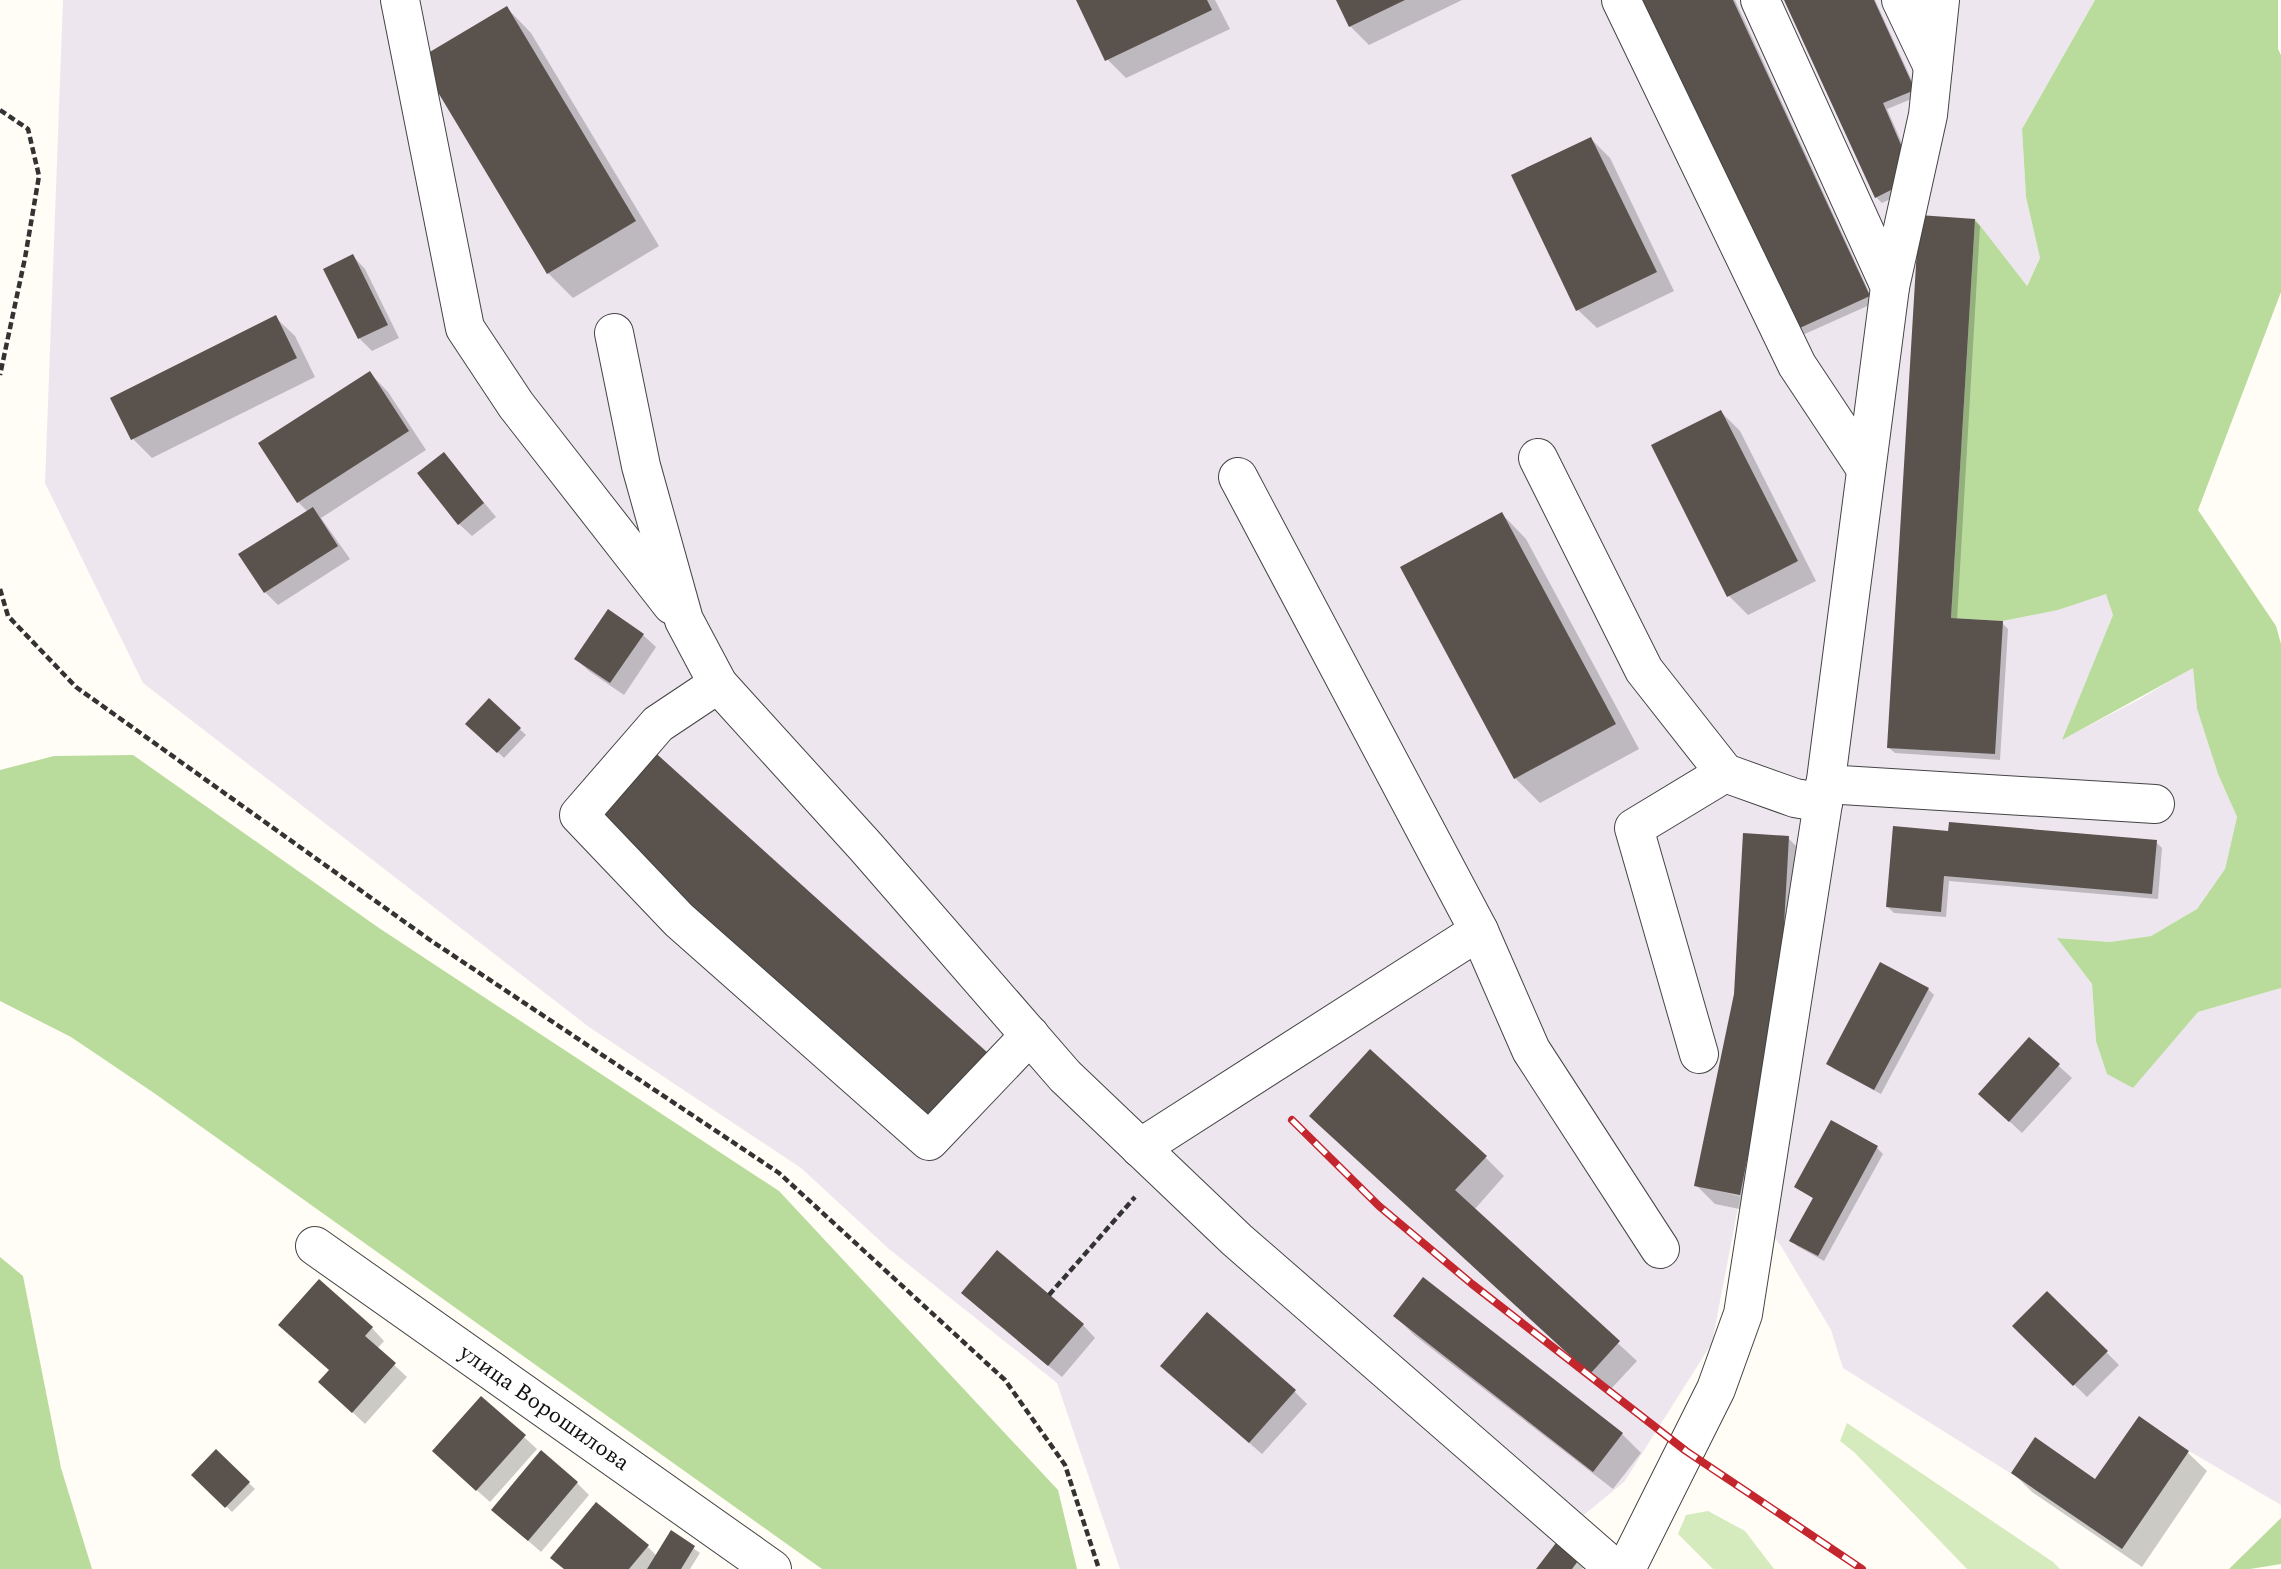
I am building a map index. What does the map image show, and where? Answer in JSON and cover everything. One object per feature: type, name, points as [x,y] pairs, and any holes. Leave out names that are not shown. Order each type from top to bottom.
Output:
[{"type":"street","points":[[400,0],[465,328],[516,405],[684,620],[718,684],[866,847],[1065,1076],[1237,1240],[1615,1569]]},
{"type":"street","points":[[1621,0],[1797,365],[1866,469]]},
{"type":"street","points":[[1760,0],[1891,287]]},
{"type":"street","points":[[1901,0],[1933,66]]},
{"type":"street","points":[[1626,1569],[1716,1389],[1743,1314],[1824,794],[1891,287],[1928,115],[1940,0]]},
{"type":"street","points":[[614,333],[641,466],[684,620]]},
{"type":"street","points":[[1538,458],[1644,670],[1725,772],[1795,798],[1824,794],[2155,804]]},
{"type":"street","points":[[1238,477],[1479,931],[1531,1050],[1660,1249]]},
{"type":"street","points":[[718,684],[658,724],[579,815],[679,920],[929,1141],[1030,1035]]},
{"type":"street","points":[[1699,1054],[1634,828],[1725,772]]},
{"type":"street","points":[[1151,1158],[1479,931]]},
{"type":"street","name":"улица Ворошилова","points":[[315,1246],[772,1569]]},
{"type":"path","points":[[0,110],[28,129],[39,176],[25,258],[0,374]]},
{"type":"path","points":[[0,589],[8,616],[76,687],[430,940],[779,1173],[1005,1380],[1065,1465],[1099,1569]]},
{"type":"path","points":[[1049,1295],[1151,1158]]},
{"type":"shaded area","points":[[63,0],[2095,0],[2022,129],[2026,197],[2040,258],[2026,287],[1975,220],[1951,617],[2003,621],[2058,610],[2106,593],[2113,615],[2063,739],[2140,699],[2193,667],[2197,709],[2218,774],[2237,817],[2225,869],[2197,909],[2151,936],[2110,942],[2058,938],[2092,984],[2096,1041],[2132,1088],[2198,1012],[2281,988],[2281,1505],[2189,1451],[2122,1549],[2010,1473],[1843,1368],[1831,1330],[1781,1246],[1740,1195],[1717,1190],[1740,1197],[1712,1343],[1624,1482],[1567,1529],[1536,1569],[1120,1569],[1057,1383],[889,1249],[801,1168],[589,1027],[143,683],[45,483]]},
{"type":"green space","points":[[2095,0],[2278,0],[2278,49],[2281,55],[2281,292],[2198,510],[2276,626],[2281,644],[2281,988],[2198,1012],[2133,1088],[2107,1074],[2096,1041],[2092,984],[2057,938],[2110,942],[2151,936],[2197,909],[2225,869],[2237,817],[2218,774],[2197,709],[2193,668],[2062,740],[2113,615],[2106,594],[2058,610],[2003,621],[1951,618],[1975,219],[2027,286],[2040,258],[2026,197],[2022,129]]},
{"type":"green space","points":[[133,755],[379,928],[779,1191],[1058,1490],[1077,1569],[822,1569],[154,1093],[71,1037],[0,1001],[0,770],[54,756]]},
{"type":"green space","points":[[0,1257],[23,1276],[61,1468],[92,1569],[0,1569]]},
{"type":"green space","points":[[1847,1423],[2060,1569],[1967,1569],[1854,1452],[1840,1441]]},
{"type":"green space","points":[[1708,1511],[1745,1531],[1774,1569],[1713,1569],[1678,1534],[1686,1515]]},
{"type":"green space","points":[[2281,1518],[2281,1564],[2229,1569]]},
{"type":"building","points":[[1076,0],[1207,0],[1212,10],[1105,61]]},
{"type":"building","points":[[1336,0],[1405,0],[1349,27]]},
{"type":"building","points":[[1637,0],[1733,0],[1870,296],[1791,332]]},
{"type":"building","points":[[1784,0],[1874,0],[1915,90],[1883,103],[1904,152],[1897,187],[1875,198]]},
{"type":"building","points":[[507,6],[636,221],[547,274],[418,59]]},
{"type":"building","points":[[1591,137],[1657,272],[1576,311],[1511,175]]},
{"type":"building","points":[[1919,215],[1975,219],[1951,618],[2003,621],[1995,754],[1887,748]]},
{"type":"building","points":[[353,254],[388,325],[358,339],[323,269]]},
{"type":"building","points":[[276,315],[297,358],[131,440],[110,398]]},
{"type":"building","points":[[370,371],[409,431],[297,503],[258,443]]},
{"type":"building","points":[[1721,410],[1798,561],[1727,597],[1651,445]]},
{"type":"building","points":[[444,452],[484,503],[458,525],[417,473]]},
{"type":"building","points":[[313,507],[338,546],[264,593],[238,554]]},
{"type":"building","points":[[1502,512],[1616,724],[1514,779],[1400,567]]},
{"type":"building","points":[[608,609],[644,634],[610,683],[574,659]]},
{"type":"building","points":[[489,698],[521,728],[497,753],[465,724]]},
{"type":"building","points":[[649,747],[988,1053],[923,1124],[584,819]]},
{"type":"building","points":[[1949,822],[2157,840],[2152,894],[1944,876],[1941,912],[1886,907],[1893,826],[1948,831]]},
{"type":"building","points":[[1743,833],[1789,836],[1780,997],[1740,1195],[1694,1186],[1734,994]]},
{"type":"building","points":[[1880,962],[1929,988],[1874,1090],[1826,1064]]},
{"type":"building","points":[[2029,1037],[2060,1064],[2009,1122],[1978,1094]]},
{"type":"building","points":[[1370,1049],[1487,1156],[1455,1190],[1620,1341],[1590,1374],[1309,1116]]},
{"type":"building","points":[[1831,1120],[1878,1146],[1818,1256],[1789,1241],[1813,1198],[1794,1187]]},
{"type":"building","points":[[997,1250],[1084,1324],[1048,1366],[961,1293]]},
{"type":"building","points":[[1423,1277],[1623,1433],[1593,1472],[1393,1316]]},
{"type":"building","points":[[319,1279],[373,1327],[365,1336],[396,1363],[352,1413],[318,1382],[329,1370],[278,1325]]},
{"type":"building","points":[[2047,1291],[2108,1351],[2073,1386],[2012,1326]]},
{"type":"building","points":[[1207,1312],[1296,1390],[1249,1443],[1160,1366]]},
{"type":"building","points":[[481,1396],[526,1435],[476,1491],[432,1451]]},
{"type":"building","points":[[2139,1416],[2189,1451],[2122,1549],[2011,1473],[2035,1437],[2095,1479]]},
{"type":"building","points":[[216,1449],[250,1482],[225,1508],[191,1475]]},
{"type":"building","points":[[541,1450],[578,1482],[528,1541],[491,1510]]},
{"type":"building","points":[[596,1502],[649,1545],[629,1569],[564,1569],[550,1558]]},
{"type":"building","points":[[671,1530],[695,1546],[681,1569],[647,1569]]},
{"type":"building","points":[[1559,1539],[1581,1557],[1572,1569],[1536,1569]]},
{"type":"railway","points":[[1292,1120],[1379,1206],[1472,1284],[1686,1451],[1862,1569]]}]
